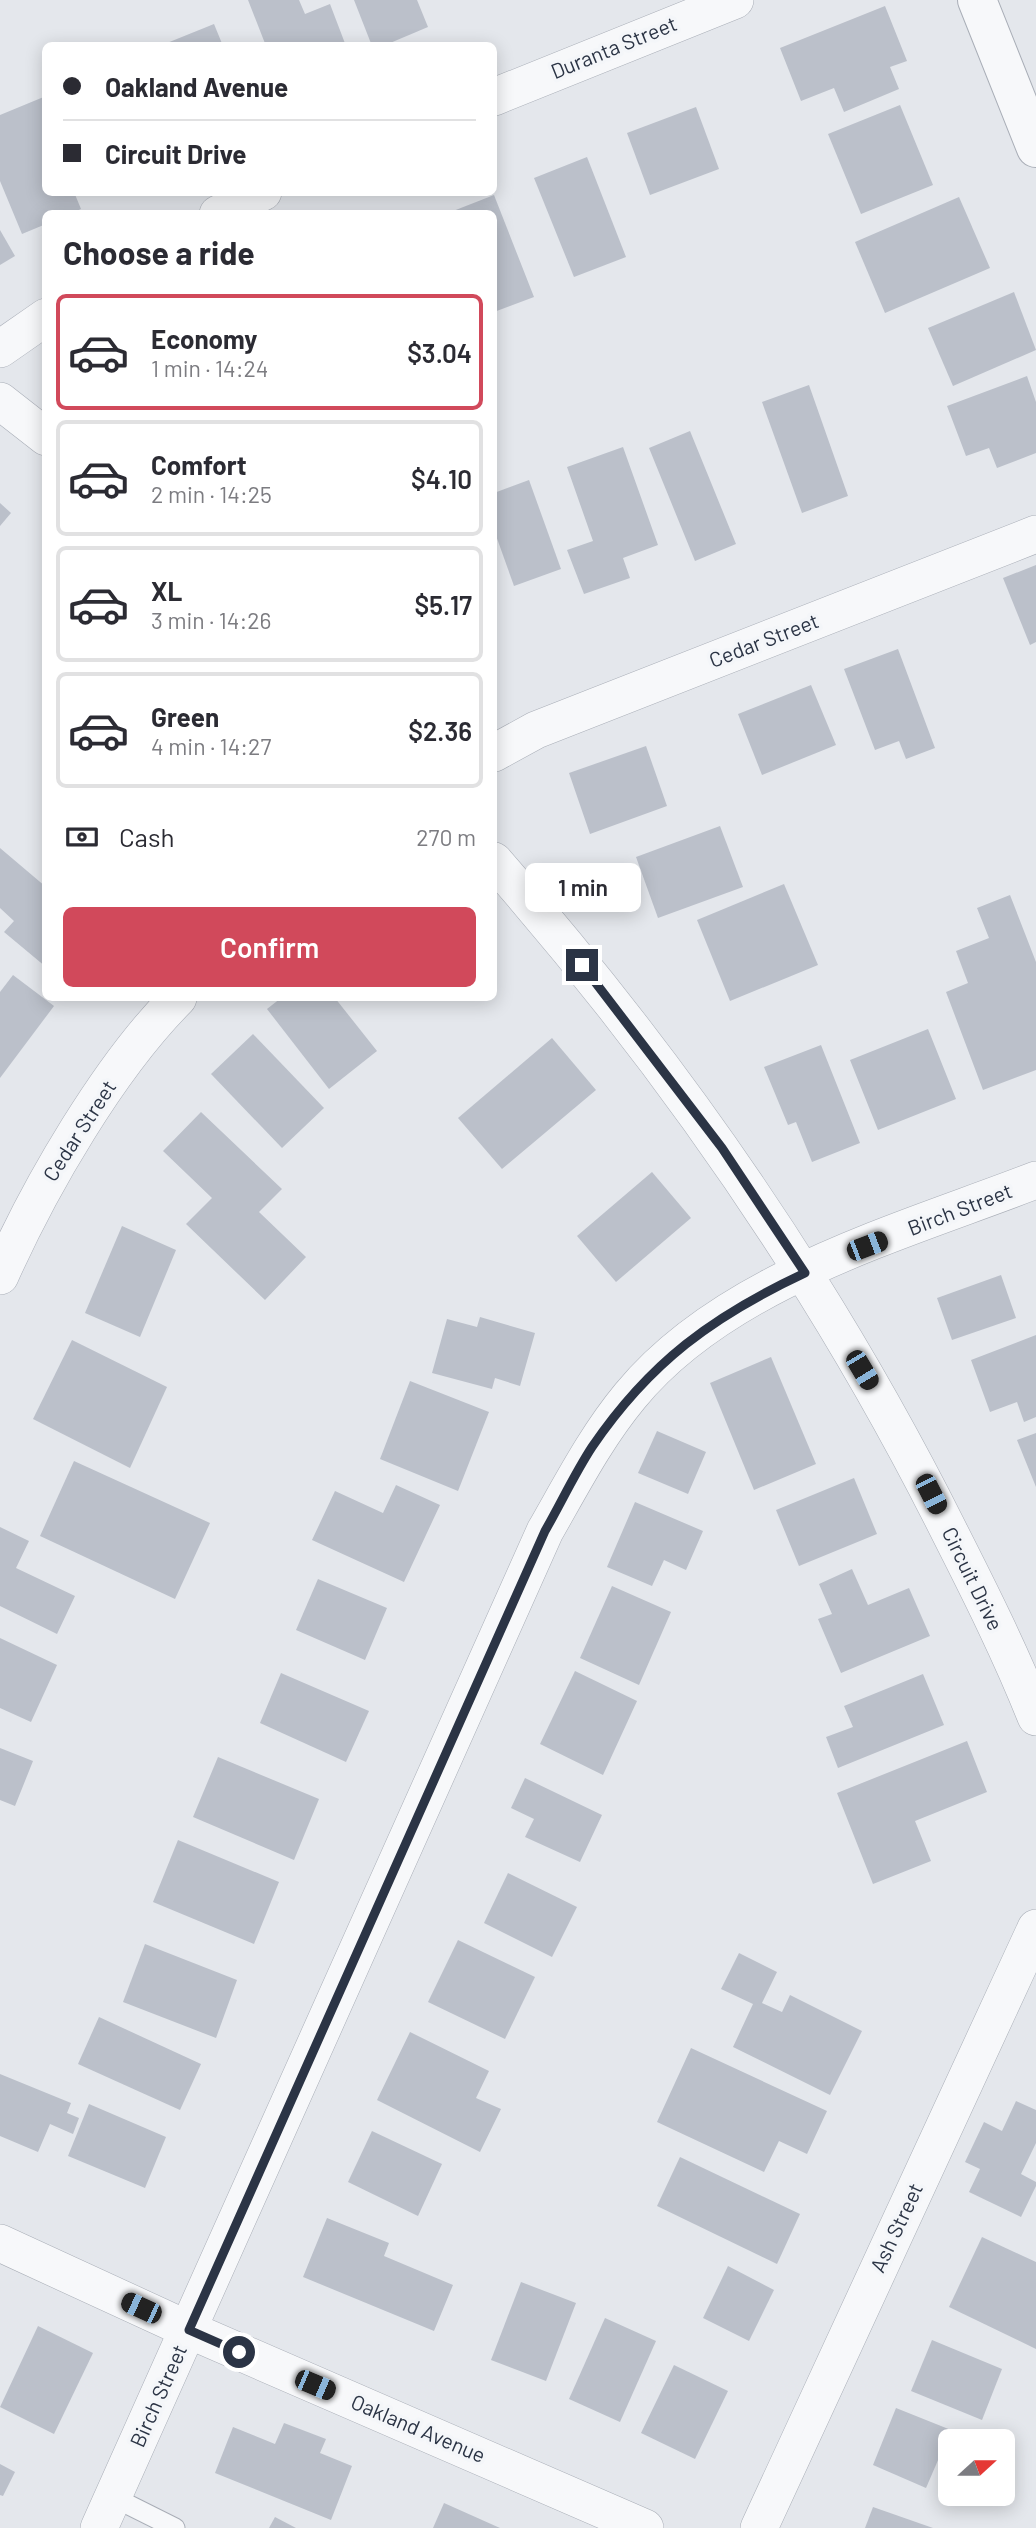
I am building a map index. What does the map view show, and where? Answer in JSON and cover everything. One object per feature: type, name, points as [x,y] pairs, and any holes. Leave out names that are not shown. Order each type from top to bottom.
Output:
[{"type":"street","name":"Duranta Street","points":[[497,96],[735,0]]},
{"type":"street","points":[[978,0],[1036,148]]},
{"type":"street","points":[[227,210],[255,196]]},
{"type":"street","points":[[0,349],[42,320]]},
{"type":"street","points":[[0,401],[42,434]]},
{"type":"street","name":"Cedar Street","points":[[497,751],[536,730],[1036,534]]},
{"type":"street","name":"Circuit Drive","points":[[497,864],[597,982],[665,1070],[756,1198],[805,1273],[920,1472],[975,1583],[1036,1717]]},
{"type":"street","name":"Cedar Street","points":[[0,1276],[42,1190],[127,1061],[176,1001]]},
{"type":"street","name":"Birch Street","points":[[106,2513],[545,1531],[592,1448],[632,1394],[677,1350],[711,1322],[805,1273],[1036,1180]]},
{"type":"street","name":"Ash Street","points":[[759,2528],[1036,1928]]},
{"type":"street","name":"Oakland Avenue","points":[[0,2243],[189,2330],[645,2528]]},
{"type":"lane","points":[[106,2513],[176,2528]]},
{"type":"building","points":[[248,0],[299,0],[305,14],[330,4],[344,42],[264,42]]},
{"type":"building","points":[[354,0],[417,0],[428,27],[392,42],[370,42]]},
{"type":"building","points":[[885,6],[907,61],[890,67],[899,89],[844,112],[834,88],[801,101],[780,48]]},
{"type":"building","points":[[214,24],[221,42],[169,42]]},
{"type":"building","points":[[42,98],[42,196],[76,196],[81,209],[42,210],[42,226],[22,234],[0,181],[0,115]]},
{"type":"building","points":[[900,105],[933,185],[861,214],[828,134]]},
{"type":"building","points":[[696,107],[719,169],[650,195],[627,133]]},
{"type":"building","points":[[587,157],[626,257],[574,277],[534,178]]},
{"type":"building","points":[[494,196],[534,297],[497,311],[497,210],[456,210]]},
{"type":"building","points":[[959,197],[990,268],[885,313],[855,242]]},
{"type":"building","points":[[0,230],[15,256],[0,265]]},
{"type":"building","points":[[1014,292],[1036,350],[953,386],[928,328]]},
{"type":"building","points":[[1027,376],[1036,402],[1036,453],[997,468],[989,448],[966,456],[947,406]]},
{"type":"building","points":[[809,385],[848,496],[802,513],[762,402]]},
{"type":"building","points":[[690,431],[736,544],[695,561],[649,448]]},
{"type":"building","points":[[623,447],[658,545],[623,558],[630,578],[584,594],[567,550],[593,541],[567,467]]},
{"type":"building","points":[[529,480],[561,569],[514,586],[497,538],[497,492]]},
{"type":"building","points":[[0,503],[11,513],[0,526]]},
{"type":"building","points":[[1036,565],[1036,642],[1030,645],[1003,578]]},
{"type":"building","points":[[898,649],[935,748],[906,759],[899,741],[875,750],[844,669]]},
{"type":"building","points":[[811,685],[836,745],[762,775],[738,714]]},
{"type":"building","points":[[646,746],[667,806],[590,834],[569,773]]},
{"type":"building","points":[[720,826],[743,887],[658,918],[636,857]]},
{"type":"building","points":[[0,848],[42,884],[42,964],[4,932],[14,921],[0,908]]},
{"type":"building","points":[[784,884],[818,965],[730,1001],[697,920]]},
{"type":"building","points":[[1010,895],[1036,962],[1036,1070],[983,1090],[946,992],[968,983],[956,951],[989,938],[977,908]]},
{"type":"building","points":[[13,975],[42,997],[42,1001],[54,1006],[0,1078],[0,992]]},
{"type":"building","points":[[277,1001],[337,1001],[377,1051],[329,1089],[267,1009]]},
{"type":"building","points":[[928,1029],[956,1099],[878,1130],[850,1060]]},
{"type":"building","points":[[253,1034],[324,1108],[282,1148],[211,1074]]},
{"type":"building","points":[[552,1038],[596,1090],[502,1169],[458,1118]]},
{"type":"building","points":[[821,1045],[860,1143],[812,1162],[796,1122],[788,1125],[764,1067]]},
{"type":"building","points":[[201,1112],[282,1189],[259,1212],[306,1257],[265,1300],[186,1224],[212,1198],[163,1151]]},
{"type":"building","points":[[652,1172],[691,1218],[616,1282],[577,1236]]},
{"type":"building","points":[[122,1226],[176,1250],[140,1337],[85,1313]]},
{"type":"building","points":[[1001,1275],[1016,1318],[952,1340],[937,1298]]},
{"type":"building","points":[[480,1317],[535,1333],[520,1386],[495,1378],[492,1389],[432,1373],[447,1319],[477,1327]]},
{"type":"building","points":[[1036,1335],[1036,1417],[1024,1422],[1017,1402],[990,1412],[971,1360]]},
{"type":"building","points":[[72,1340],[167,1387],[130,1468],[33,1419]]},
{"type":"building","points":[[771,1357],[816,1464],[754,1490],[710,1383]]},
{"type":"building","points":[[410,1381],[489,1412],[458,1491],[380,1459]]},
{"type":"building","points":[[657,1431],[706,1452],[688,1494],[638,1473]]},
{"type":"building","points":[[1036,1433],[1036,1487],[1017,1440]]},
{"type":"building","points":[[74,1461],[210,1523],[175,1599],[40,1536]]},
{"type":"building","points":[[854,1478],[877,1534],[799,1566],[776,1510]]},
{"type":"building","points":[[396,1485],[440,1505],[404,1582],[312,1540],[335,1491],[383,1513]]},
{"type":"building","points":[[635,1502],[703,1531],[686,1570],[664,1560],[652,1586],[607,1567]]},
{"type":"building","points":[[0,1527],[29,1541],[16,1568],[75,1596],[57,1634],[0,1606]]},
{"type":"building","points":[[852,1569],[868,1605],[909,1588],[930,1636],[841,1673],[818,1619],[832,1614],[819,1584]]},
{"type":"building","points":[[318,1579],[387,1608],[365,1660],[296,1630]]},
{"type":"building","points":[[612,1586],[671,1612],[639,1685],[580,1658]]},
{"type":"building","points":[[0,1638],[57,1665],[31,1722],[0,1708]]},
{"type":"building","points":[[575,1671],[637,1701],[603,1775],[540,1744]]},
{"type":"building","points":[[281,1673],[369,1711],[346,1762],[260,1723]]},
{"type":"building","points":[[923,1674],[944,1725],[838,1768],[826,1737],[853,1727],[844,1706]]},
{"type":"building","points":[[967,1741],[987,1792],[915,1821],[931,1861],[873,1884],[837,1793]]},
{"type":"building","points":[[0,1748],[33,1761],[15,1806],[0,1800]]},
{"type":"building","points":[[218,1757],[319,1799],[294,1860],[193,1817]]},
{"type":"building","points":[[525,1778],[602,1815],[580,1862],[525,1837],[534,1819],[511,1808]]},
{"type":"building","points":[[178,1840],[279,1882],[254,1944],[153,1902]]},
{"type":"building","points":[[508,1873],[577,1907],[552,1957],[484,1923]]},
{"type":"building","points":[[458,1940],[535,1977],[505,2039],[428,2002]]},
{"type":"building","points":[[145,1944],[237,1980],[216,2038],[123,2002]]},
{"type":"building","points":[[739,1953],[777,1972],[762,2003],[782,2012],[790,1995],[862,2031],[830,2095],[733,2047],[753,2004],[721,1989]]},
{"type":"building","points":[[99,2017],[201,2064],[180,2110],[78,2064]]},
{"type":"building","points":[[410,2032],[489,2071],[476,2098],[501,2109],[480,2152],[377,2100]]},
{"type":"building","points":[[691,2048],[827,2111],[807,2154],[779,2141],[764,2172],[657,2122]]},
{"type":"building","points":[[0,2074],[71,2103],[67,2113],[79,2118],[73,2134],[50,2124],[38,2152],[0,2136]]},
{"type":"building","points":[[1016,2101],[1036,2110],[1036,2143],[1021,2174],[1036,2182],[1036,2186],[1021,2217],[969,2192],[980,2169],[965,2162],[984,2122],[1002,2131]]},
{"type":"building","points":[[89,2104],[166,2137],[145,2188],[68,2156]]},
{"type":"building","points":[[372,2131],[442,2164],[418,2216],[348,2182]]},
{"type":"building","points":[[680,2157],[800,2214],[777,2264],[657,2206]]},
{"type":"building","points":[[327,2218],[389,2243],[384,2256],[453,2285],[434,2331],[303,2277]]},
{"type":"building","points":[[982,2237],[1036,2262],[1036,2349],[949,2307]]},
{"type":"building","points":[[728,2266],[774,2290],[749,2341],[703,2318]]},
{"type":"building","points":[[521,2282],[576,2303],[546,2381],[491,2360]]},
{"type":"building","points":[[605,2318],[656,2341],[620,2422],[569,2399]]},
{"type":"building","points":[[38,2326],[93,2353],[54,2434],[0,2407]]},
{"type":"building","points":[[932,2340],[1002,2369],[982,2420],[911,2391]]},
{"type":"building","points":[[674,2365],[728,2391],[695,2459],[641,2433]]},
{"type":"building","points":[[896,2408],[948,2429],[938,2429],[938,2460],[926,2488],[873,2465]]},
{"type":"building","points":[[284,2423],[326,2439],[320,2453],[352,2466],[331,2520],[215,2473],[233,2427],[275,2444]]},
{"type":"building","points":[[0,2464],[15,2472],[3,2496],[0,2495]]},
{"type":"building","points":[[444,2503],[500,2528],[433,2528]]},
{"type":"building","points":[[873,2507],[933,2528],[865,2528]]},
{"type":"building","points":[[275,2517],[296,2528],[269,2528]]},
{"type":"route","points":[[239,2352],[189,2330],[545,1531],[592,1448],[632,1394],[677,1350],[711,1322],[760,1294],[805,1273],[722,1148],[665,1070],[582,965]]}]
